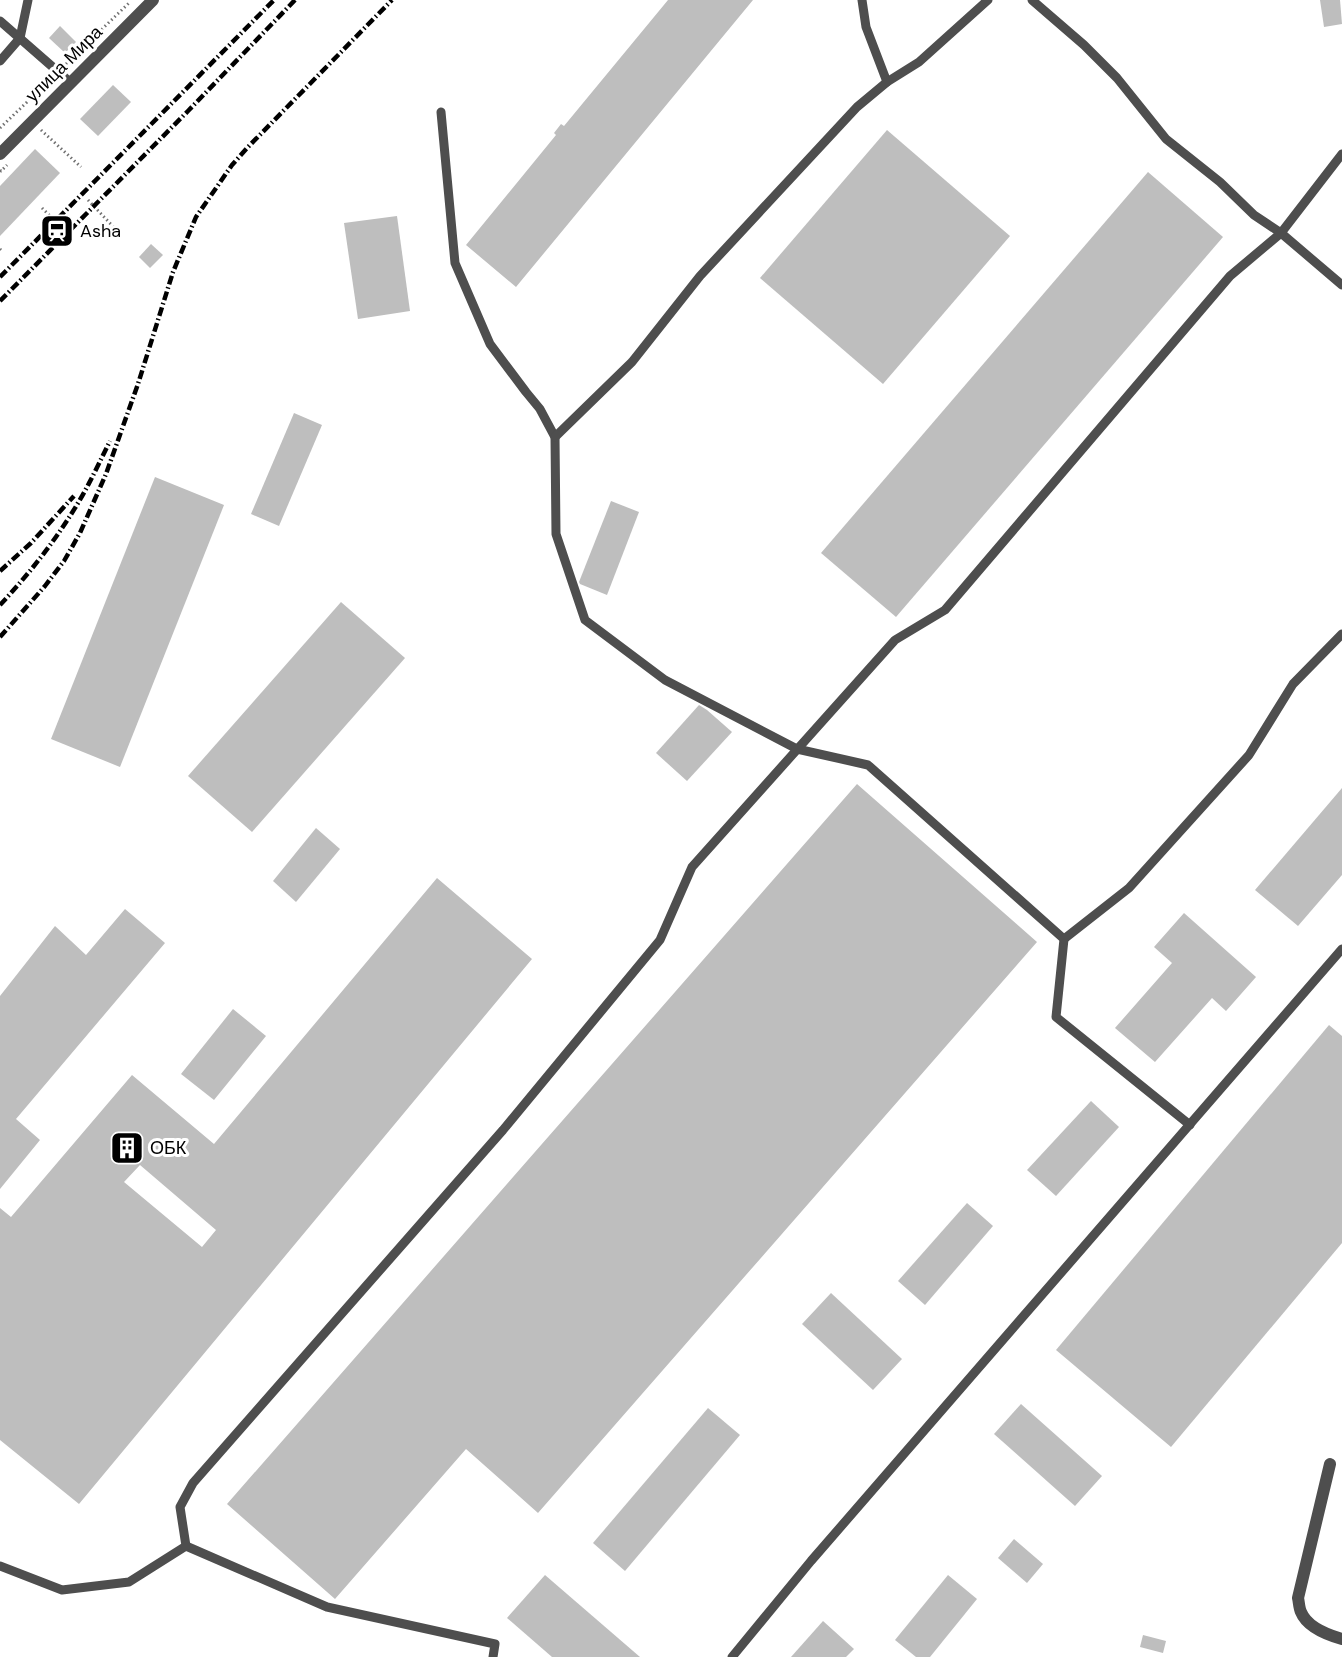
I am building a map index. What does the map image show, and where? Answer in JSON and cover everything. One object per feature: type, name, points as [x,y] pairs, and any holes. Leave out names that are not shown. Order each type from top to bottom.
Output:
[{"type":"street","name":"улица Мира","points":[[0,154],[153,0]]},
{"type":"street","points":[[1330,1464],[1298,1598],[1300,1612],[1307,1622],[1328,1635],[1342,1639]]},
{"type":"lane","points":[[0,61],[20,39],[28,0]]},
{"type":"lane","points":[[862,0],[866,27],[887,82]]},
{"type":"lane","points":[[555,437],[632,363],[700,276],[857,107],[887,82],[919,62],[988,0]]},
{"type":"lane","points":[[1032,0],[1109,70],[1166,140],[1220,182],[1254,215],[1281,233],[1342,285]]},
{"type":"lane","points":[[0,21],[71,83]]},
{"type":"lane","points":[[441,111],[455,263],[490,344],[540,409],[555,437],[556,534],[585,620],[664,680],[797,749],[868,765],[1064,939]]},
{"type":"lane","points":[[186,1546],[180,1507],[193,1483],[502,1130],[660,940],[692,867],[895,640],[945,610],[1230,276],[1281,233],[1342,154]]},
{"type":"lane","points":[[1190,1125],[1056,1017],[1064,939],[1129,888],[1249,755],[1293,684],[1342,634]]},
{"type":"lane","points":[[732,1657],[811,1561],[1342,949]]},
{"type":"lane","points":[[0,1566],[62,1590],[129,1582],[186,1546]]},
{"type":"lane","points":[[186,1546],[327,1607],[495,1644],[493,1657]]},
{"type":"path","points":[[41,130],[81,167]]},
{"type":"path","points":[[0,171],[9,163]]},
{"type":"path","points":[[88,201],[122,236]]},
{"type":"path","points":[[42,208],[61,227]]},
{"type":"building","points":[[668,0],[753,0],[516,287],[466,245],[556,135],[554,133],[561,124],[564,126]]},
{"type":"building","points":[[1320,0],[1340,0],[1342,24],[1324,27]]},
{"type":"building","points":[[60,26],[76,42],[65,53],[49,38]]},
{"type":"building","points":[[113,85],[131,102],[98,136],[80,119]]},
{"type":"building","points":[[887,130],[1010,236],[883,384],[760,278]]},
{"type":"building","points":[[35,149],[60,173],[0,236],[0,186]]},
{"type":"building","points":[[1148,172],[1223,237],[896,617],[821,553]]},
{"type":"building","points":[[397,216],[410,311],[358,319],[344,223]]},
{"type":"building","points":[[151,244],[163,255],[150,268],[139,257]]},
{"type":"building","points":[[294,413],[322,425],[279,526],[251,514]]},
{"type":"building","points":[[155,477],[224,505],[120,767],[51,739]]},
{"type":"building","points":[[611,501],[639,512],[607,595],[579,582]]},
{"type":"building","points":[[341,602],[405,658],[252,832],[188,776]]},
{"type":"building","points":[[699,705],[732,732],[687,781],[656,753]]},
{"type":"building","points":[[857,784],[1037,942],[538,1513],[466,1449],[335,1599],[227,1504]]},
{"type":"building","points":[[1342,788],[1342,875],[1298,926],[1255,890]]},
{"type":"building","points":[[316,828],[340,849],[296,902],[273,881]]},
{"type":"building","points":[[437,878],[532,959],[79,1504],[0,1440],[0,1208],[11,1217],[132,1075],[214,1144]],"holes":[[[140,1165],[216,1230],[202,1247],[124,1182]]]},
{"type":"building","points":[[125,909],[165,943],[16,1119],[40,1140],[0,1189],[0,996],[55,926],[86,955]]},
{"type":"building","points":[[1184,913],[1256,977],[1226,1011],[1212,998],[1155,1062],[1115,1028],[1172,963],[1154,947]]},
{"type":"building","points":[[233,1009],[266,1036],[214,1100],[181,1074]]},
{"type":"building","points":[[1329,1025],[1342,1036],[1342,1243],[1171,1447],[1056,1350]]},
{"type":"building","points":[[1091,1101],[1119,1127],[1056,1196],[1027,1170]]},
{"type":"building","points":[[967,1203],[993,1226],[925,1305],[898,1281]]},
{"type":"building","points":[[831,1293],[902,1359],[873,1390],[802,1324]]},
{"type":"building","points":[[1021,1404],[1102,1476],[1075,1506],[994,1434]]},
{"type":"building","points":[[708,1408],[740,1435],[625,1571],[593,1543]]},
{"type":"building","points":[[1014,1539],[1043,1564],[1027,1583],[998,1558]]},
{"type":"building","points":[[545,1575],[640,1657],[552,1657],[507,1618]]},
{"type":"building","points":[[948,1575],[977,1599],[930,1657],[916,1657],[895,1640]]},
{"type":"building","points":[[823,1621],[854,1649],[846,1657],[791,1657]]},
{"type":"building","points":[[1143,1635],[1166,1641],[1163,1653],[1140,1647]]},
{"type":"railway","points":[[0,277],[274,0]]},
{"type":"railway","points":[[0,301],[295,0]]},
{"type":"railway","points":[[0,637],[45,586],[64,561],[80,533],[106,474],[138,384],[173,272],[196,217],[232,165],[248,147],[392,0]]},
{"type":"railway","points":[[0,605],[32,569],[61,530],[110,441]]},
{"type":"railway","points":[[0,571],[31,543],[74,496]]},
{"type":"place","name":"Asha","points":[[57,231]]},
{"type":"place","name":"ОБК","points":[[127,1148]]}]
